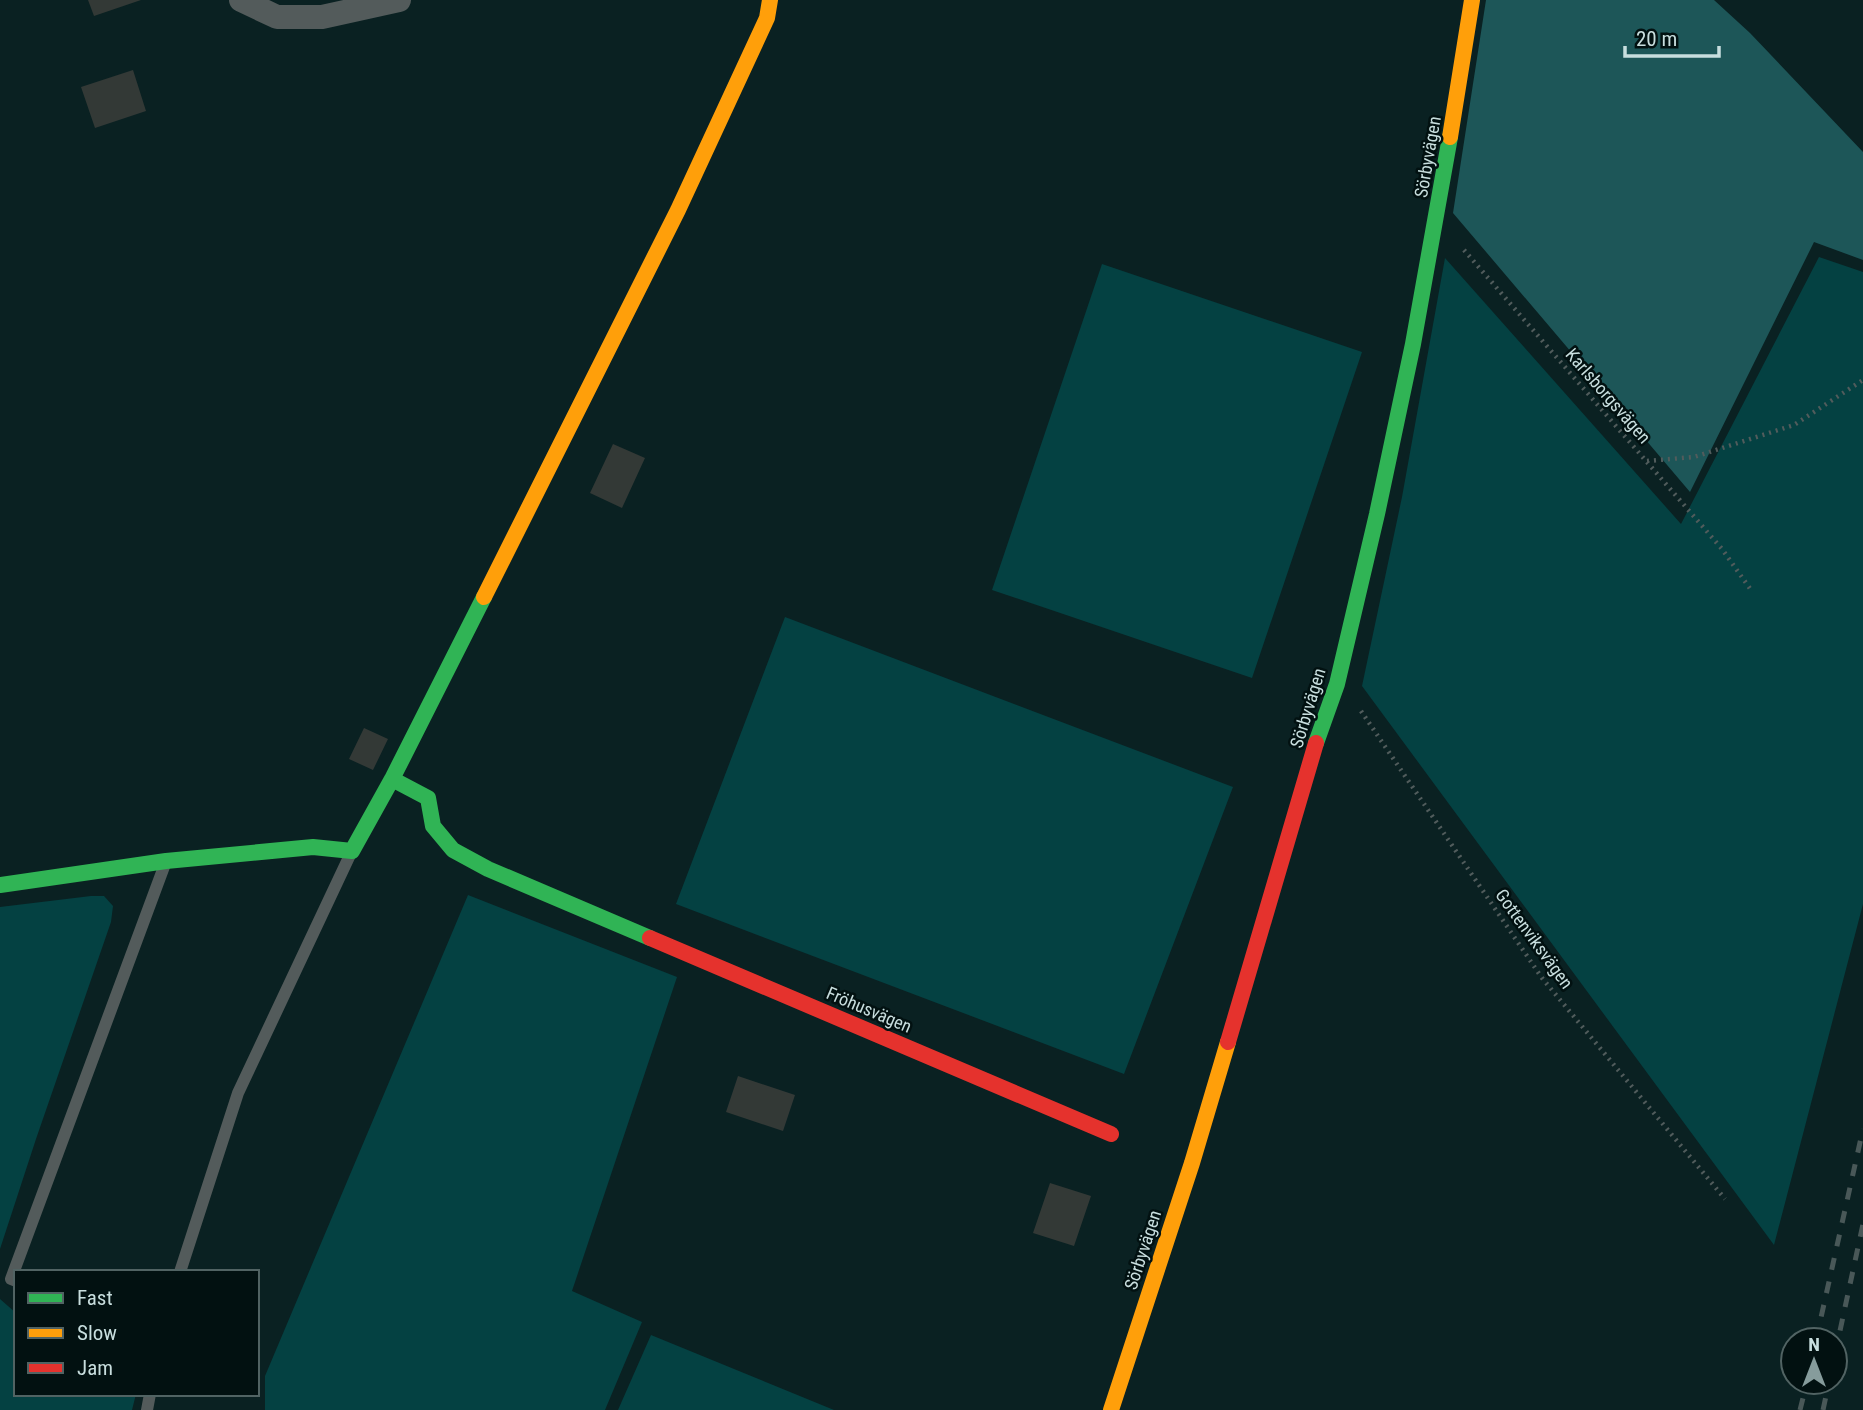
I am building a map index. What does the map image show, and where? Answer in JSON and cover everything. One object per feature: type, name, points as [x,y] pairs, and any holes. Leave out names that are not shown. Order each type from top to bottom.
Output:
[{"type":"street","points":[[241,0],[277,17],[322,17],[399,0]]},
{"type":"street","points":[[0,885],[166,861],[313,847],[352,851],[392,779],[678,210],[767,18],[770,0]]},
{"type":"street","name":"Sörbyvägen","points":[[1111,1410],[1192,1163],[1337,684],[1392,454],[1435,230],[1472,0]]},
{"type":"street","name":"Fröhusvägen","points":[[392,779],[428,798],[433,826],[453,850],[488,869],[1111,1134]]},
{"type":"lane","points":[[181,1270],[238,1093],[352,851]]},
{"type":"lane","points":[[15,1270],[166,861]]},
{"type":"path","name":"Karlsborgsvägen","points":[[1435,230],[1458,243],[1721,549],[1751,590]]},
{"type":"path","points":[[1646,461],[1694,457],[1794,425],[1863,380]]},
{"type":"path","name":"Gottenviksvägen","points":[[1337,684],[1363,713],[1542,978],[1725,1199]]},
{"type":"shaded area","points":[[1486,0],[1714,0],[1750,33],[1863,152],[1863,260],[1814,242],[1690,492],[1453,213]]},
{"type":"shaded area","points":[[1819,257],[1863,272],[1863,904],[1774,1245],[1362,686],[1402,497],[1445,258],[1681,524]]},
{"type":"shaded area","points":[[1102,264],[1362,352],[1252,678],[992,590]]},
{"type":"shaded area","points":[[785,617],[1233,787],[1124,1074],[676,904]]},
{"type":"shaded area","points":[[468,895],[677,977],[572,1291],[642,1322],[605,1410],[265,1410],[265,1376]]},
{"type":"shaded area","points":[[104,896],[113,906],[111,922],[0,1249],[0,907]]},
{"type":"shaded area","points":[[0,1299],[14,1311],[14,1396],[136,1396],[132,1410],[0,1410]]},
{"type":"shaded area","points":[[651,1335],[834,1410],[618,1410]]},
{"type":"building","points":[[88,0],[141,0],[94,16]]},
{"type":"building","points":[[133,70],[146,111],[95,128],[81,87]]},
{"type":"building","points":[[613,444],[645,458],[622,508],[590,493]]},
{"type":"building","points":[[364,728],[388,739],[373,770],[349,759]]},
{"type":"building","points":[[738,1076],[795,1095],[783,1131],[726,1112]]},
{"type":"building","points":[[1050,1183],[1091,1196],[1074,1246],[1033,1233]]},
{"type":"railway","points":[[1819,1326],[1863,1129]]},
{"type":"railway","points":[[1841,1326],[1863,1224]]},
{"type":"railway","points":[[1800,1410],[1804,1396]]},
{"type":"railway","points":[[1823,1410],[1826,1396]]},
{"type":"traffic: fast","points":[[1316,743],[1337,684],[1377,514],[1413,344],[1450,137]]},
{"type":"traffic: fast","points":[[0,885],[166,861],[313,847],[352,851],[392,779],[484,597]]},
{"type":"traffic: fast","points":[[392,779],[428,798],[433,826],[453,850],[488,869],[650,938]]},
{"type":"traffic: slow","points":[[484,597],[678,210],[767,18],[770,0]]},
{"type":"traffic: slow","points":[[1450,137],[1472,0]]},
{"type":"traffic: slow","points":[[1111,1410],[1192,1163],[1228,1042]]},
{"type":"traffic: jam","points":[[1228,1042],[1316,743]]},
{"type":"traffic: jam","points":[[650,938],[1111,1134]]}]
